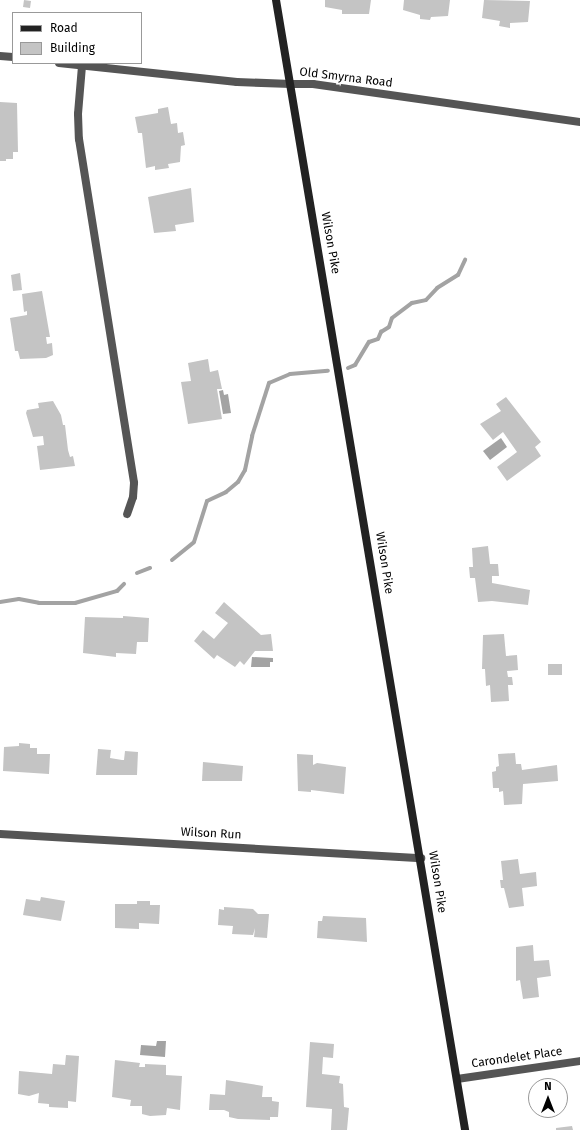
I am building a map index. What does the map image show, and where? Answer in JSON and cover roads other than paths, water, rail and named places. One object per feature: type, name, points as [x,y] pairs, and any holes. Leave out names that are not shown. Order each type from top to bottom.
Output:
[{"type":"main road","name":"Wilson Pike","points":[[276,0],[421,858],[465,1130]]},
{"type":"street","points":[[0,56],[12,57]]},
{"type":"street","name":"Old Smyrna Road","points":[[67,64],[244,83],[313,84],[580,122]]},
{"type":"street","points":[[82,66],[78,114],[79,139],[134,483],[133,497],[127,514]]},
{"type":"street","name":"Wilson Run","points":[[0,834],[421,858]]},
{"type":"street","name":"Carondelet Place","points":[[457,1079],[580,1061]]},
{"type":"waterway","points":[[348,368],[355,365],[369,342],[378,339],[381,332],[389,327],[392,318],[412,303],[426,300],[437,288],[458,275],[465,260]]},
{"type":"waterway","points":[[172,560],[194,542],[207,501],[226,492],[238,482],[245,470],[252,436],[269,383],[290,374],[328,371]]},
{"type":"waterway","points":[[137,573],[150,568]]},
{"type":"waterway","points":[[0,602],[19,599],[39,603],[75,603],[117,591],[124,584]]}]
